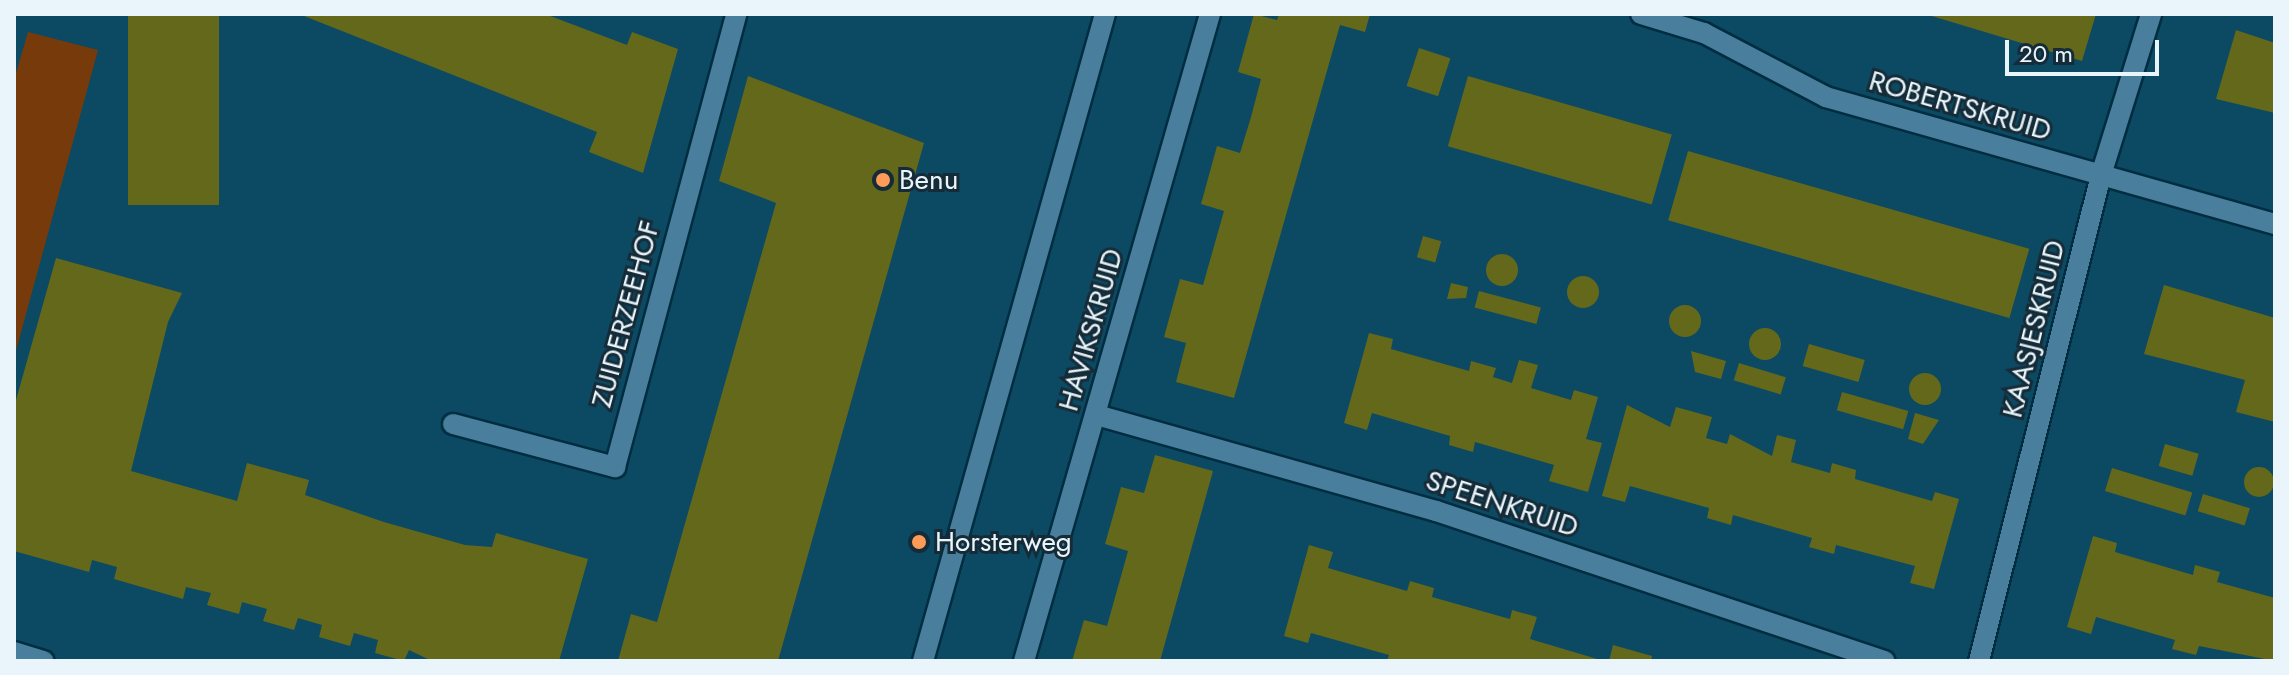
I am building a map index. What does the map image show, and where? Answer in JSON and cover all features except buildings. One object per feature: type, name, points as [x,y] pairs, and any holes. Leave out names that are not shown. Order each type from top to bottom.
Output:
[{"type":"street","name":"ZUIDERZEEHOF","points":[[453,424],[615,467],[736,14]]},
{"type":"street","points":[[923,661],[1105,14]]},
{"type":"street","name":"HAVIKSKRUID","points":[[1024,661],[1210,14]]},
{"type":"street","name":"ROBERTSKRUID","points":[[1641,14],[1704,33],[1826,97],[2275,224]]},
{"type":"street","name":"KAASJESKRUID","points":[[1979,661],[2101,175],[2151,14]]},
{"type":"street","name":"SPEENKRUID","points":[[1097,415],[1436,511],[1885,661]]},
{"type":"street","points":[[14,652],[44,661]]},
{"type":"shaded area","points":[[28,32],[98,50],[14,358],[14,80]]},
{"type":"place","name":"Benu","points":[[883,180]]},
{"type":"place","name":"Horsterweg","points":[[919,542]]}]
